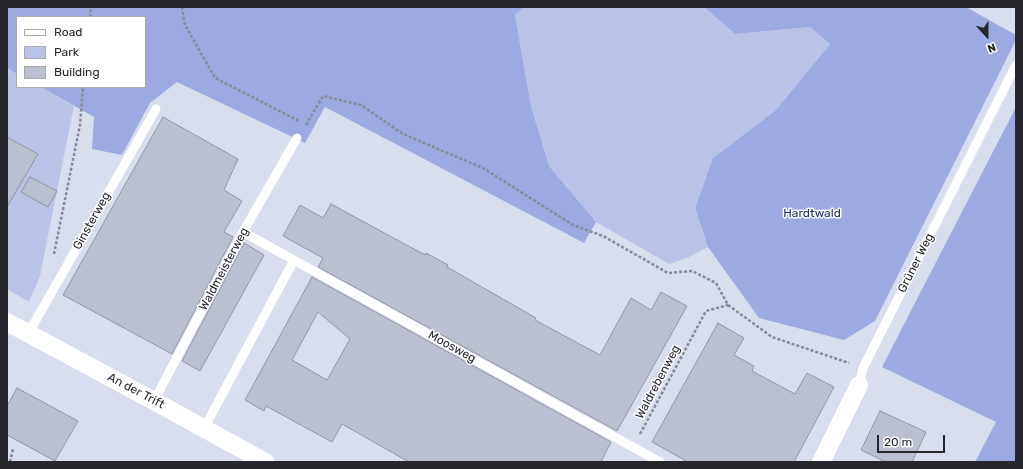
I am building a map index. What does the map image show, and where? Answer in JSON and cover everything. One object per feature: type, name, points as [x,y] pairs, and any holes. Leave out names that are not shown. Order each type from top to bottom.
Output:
[{"type":"street","name":"An der Trift","points":[[7,322],[265,462]]},
{"type":"street","name":"Grüner Weg","points":[[821,462],[859,385]]},
{"type":"lane","name":"Grüner Weg","points":[[859,385],[863,368],[1016,65]]},
{"type":"lane","name":"Ginsterweg","points":[[28,334],[156,109]]},
{"type":"lane","name":"Waldmeisterweg","points":[[154,401],[243,232],[297,138]]},
{"type":"lane","name":"Moosweg","points":[[243,232],[660,462]]},
{"type":"lane","points":[[204,428],[294,260]]},
{"type":"path","points":[[182,7],[185,25],[215,78],[306,125]]},
{"type":"path","points":[[52,261],[80,125],[83,88]]},
{"type":"path","points":[[297,138],[323,96],[361,105],[403,134],[483,168],[573,225],[603,236],[668,273],[692,270],[716,284],[728,305],[772,337],[863,368]]},
{"type":"path","name":"Waldrebenweg","points":[[633,446],[706,311],[728,305]]},
{"type":"path","points":[[10,462],[13,449]]},
{"type":"green space","points":[[7,7],[524,7],[515,15],[531,106],[549,166],[596,222],[584,243],[325,107],[305,143],[177,82],[150,103],[122,155],[92,149],[94,117],[43,88],[146,88],[146,16],[16,16],[16,73],[7,68]]},
{"type":"green space","points":[[524,7],[704,7],[735,34],[810,27],[830,44],[776,110],[713,158],[695,208],[708,247],[687,258],[669,264],[596,222],[549,166],[531,106],[515,15]]},
{"type":"green space","name":"Hardtwald","points":[[704,7],[966,7],[1016,35],[1016,40],[875,321],[844,340],[759,318],[708,247],[695,208],[713,158],[776,110],[830,44],[810,27],[735,34]]},
{"type":"green space","points":[[7,68],[16,73],[16,88],[43,88],[74,106],[40,276],[29,302],[7,289]]},
{"type":"green space","points":[[1016,107],[1016,462],[975,462],[996,422],[882,367]]},
{"type":"building","points":[[163,117],[238,159],[224,190],[242,201],[224,232],[233,237],[172,354],[63,295]]},
{"type":"building","points":[[7,137],[38,154],[7,207]]},
{"type":"building","points":[[30,177],[57,191],[48,207],[21,192]]},
{"type":"building","points":[[331,204],[425,255],[426,253],[448,265],[447,267],[536,318],[535,320],[600,355],[631,298],[651,310],[661,292],[687,306],[617,431],[318,267],[323,258],[283,236],[300,205],[323,218]]},
{"type":"building","points":[[244,243],[264,255],[200,371],[182,361]]},
{"type":"building","points":[[312,277],[611,442],[601,462],[409,462],[342,424],[332,442],[266,406],[264,411],[245,400]],"holes":[[[318,312],[350,339],[327,380],[292,360]]]},
{"type":"building","points":[[718,323],[744,338],[734,355],[754,366],[752,371],[795,394],[807,373],[834,387],[794,462],[688,462],[652,442]]},
{"type":"building","points":[[17,388],[78,421],[55,461],[7,435],[7,406]]},
{"type":"building","points":[[880,411],[926,432],[912,462],[886,462],[861,450]]}]
